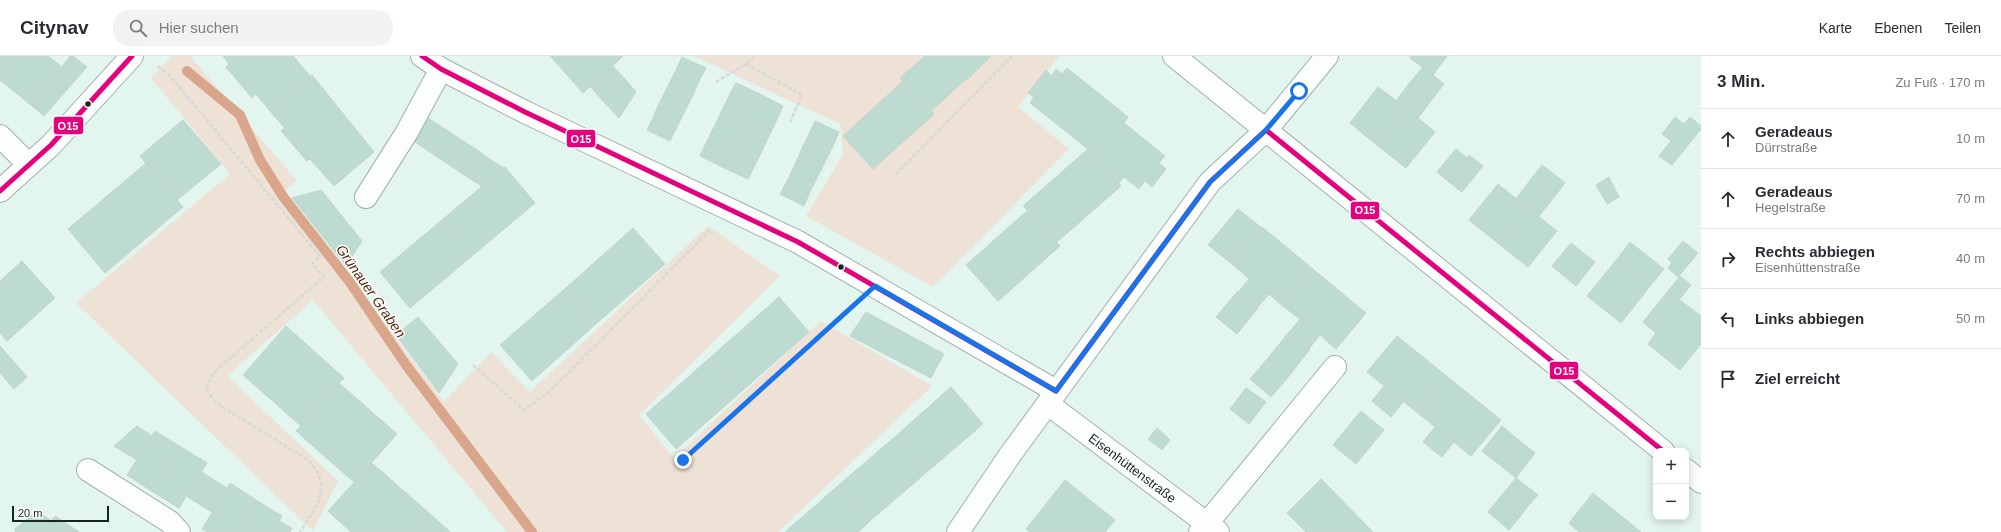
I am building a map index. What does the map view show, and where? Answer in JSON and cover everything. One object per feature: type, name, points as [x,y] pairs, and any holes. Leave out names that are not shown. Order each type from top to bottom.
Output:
[{"type":"street","points":[[0,190],[52,145],[132,56]]},
{"type":"street","name":"Eisenhüttenstraße","points":[[422,56],[441,69],[525,112],[798,242],[875,286],[1052,398],[1208,529]]},
{"type":"street","points":[[1174,56],[1659,448]]},
{"type":"street","points":[[958,532],[1010,455],[1210,182],[1266,130],[1327,56]]},
{"type":"street","points":[[366,197],[407,132],[441,69]]},
{"type":"street","points":[[0,136],[29,165]]},
{"type":"street","points":[[1208,529],[1335,367]]},
{"type":"street","points":[[88,470],[170,522],[178,532]]},
{"type":"street","points":[[1689,472],[1701,482]]},
{"type":"path","points":[[716,82],[746,64],[755,56]]},
{"type":"path","points":[[896,174],[1012,56]]},
{"type":"path","points":[[746,64],[802,95],[790,122]]},
{"type":"path","points":[[170,76],[320,256],[312,264],[324,277],[213,372],[206,390],[216,403],[308,460],[317,469],[322,492],[319,503],[300,532]]},
{"type":"path","points":[[473,365],[524,410],[550,391],[730,210]]},
{"type":"path","points":[[683,460],[875,286]]},
{"type":"shaded area","points":[[173,56],[190,56],[297,181],[285,190],[444,402],[491,352],[530,392],[708,226],[780,276],[639,415],[674,458],[821,321],[932,386],[778,532],[507,532],[313,300],[227,376],[338,481],[313,531],[76,303],[230,174],[151,78]]},
{"type":"shaded area","points":[[694,56],[1059,56],[1018,107],[1069,149],[933,287],[806,216],[843,154],[840,124]]},
{"type":"building","points":[[0,56],[10,56],[0,68]]},
{"type":"building","points":[[10,56],[48,56],[62,67],[70,56],[73,56],[32,106],[0,80],[0,68]]},
{"type":"building","points":[[73,56],[87,67],[44,116],[32,106]]},
{"type":"building","points":[[223,56],[293,56],[311,77],[270,111],[256,94],[252,98],[226,67],[229,64]]},
{"type":"building","points":[[550,56],[623,56],[583,93]]},
{"type":"building","points":[[925,56],[991,56],[967,80],[966,79],[931,111],[900,78]]},
{"type":"building","points":[[1411,56],[1447,56],[1433,75],[1410,58]]},
{"type":"building","points":[[682,57],[706,68],[699,81],[676,70]]},
{"type":"building","points":[[613,66],[626,80],[603,101],[590,86]]},
{"type":"building","points":[[1423,67],[1433,75],[1419,93],[1408,85]]},
{"type":"building","points":[[1067,68],[1128,117],[1124,123],[1165,156],[1159,163],[1166,169],[1152,187],[1145,181],[1139,189],[1124,177],[1118,184],[1088,149],[1030,103],[1034,97],[1028,93],[1046,70],[1052,76],[1056,69],[1062,74]]},
{"type":"building","points":[[676,70],[699,81],[694,93],[670,82]]},
{"type":"building","points":[[312,75],[374,152],[334,186],[310,159],[307,161],[281,131],[285,128],[270,111]]},
{"type":"building","points":[[1433,75],[1444,84],[1430,102],[1419,93]]},
{"type":"building","points":[[626,80],[636,92],[619,118],[603,101]]},
{"type":"building","points":[[903,81],[934,114],[873,169],[843,136]]},
{"type":"building","points":[[670,82],[694,93],[688,105],[664,94]]},
{"type":"building","points":[[736,83],[760,94],[754,106],[730,94]]},
{"type":"building","points":[[1408,85],[1419,93],[1407,109],[1396,101]]},
{"type":"building","points":[[1378,87],[1407,109],[1378,146],[1350,123]]},
{"type":"building","points":[[1419,93],[1430,102],[1418,118],[1407,109]]},
{"type":"building","points":[[664,94],[688,105],[682,117],[658,106]]},
{"type":"building","points":[[730,94],[754,106],[748,118],[724,106]]},
{"type":"building","points":[[760,94],[783,106],[778,117],[754,106]]},
{"type":"building","points":[[658,106],[682,117],[676,129],[653,118]]},
{"type":"building","points":[[724,106],[748,118],[742,130],[718,119]]},
{"type":"building","points":[[754,106],[778,117],[772,130],[748,118]]},
{"type":"building","points":[[1407,109],[1435,132],[1406,168],[1378,146]]},
{"type":"building","points":[[1675,117],[1684,124],[1690,117],[1701,126],[1701,129],[1672,165],[1659,156],[1671,141],[1662,134]]},
{"type":"building","points":[[428,118],[439,125],[424,148],[412,140]]},
{"type":"building","points":[[653,118],[676,129],[670,141],[647,130]]},
{"type":"building","points":[[748,118],[772,130],[766,142],[742,130]]},
{"type":"building","points":[[718,119],[742,130],[736,143],[712,131]]},
{"type":"building","points":[[183,120],[221,164],[177,200],[140,156]]},
{"type":"building","points":[[815,121],[839,132],[833,146],[809,134]]},
{"type":"building","points":[[439,125],[451,133],[436,156],[424,148]]},
{"type":"building","points":[[742,130],[766,142],[760,155],[736,143]]},
{"type":"building","points":[[712,131],[736,143],[730,155],[706,143]]},
{"type":"building","points":[[451,133],[463,141],[448,164],[436,156]]},
{"type":"building","points":[[809,134],[833,146],[827,158],[803,146]]},
{"type":"building","points":[[463,141],[476,149],[460,172],[448,164]]},
{"type":"building","points":[[706,143],[730,155],[724,168],[700,156]]},
{"type":"building","points":[[736,143],[760,155],[754,167],[730,155]]},
{"type":"building","points":[[803,146],[827,158],[821,170],[798,158]]},
{"type":"building","points":[[476,149],[488,158],[472,180],[460,172]]},
{"type":"building","points":[[1088,149],[1121,186],[1057,242],[1023,206]]},
{"type":"building","points":[[1456,149],[1467,158],[1449,182],[1437,172]]},
{"type":"building","points":[[730,155],[754,167],[748,179],[724,168]]},
{"type":"building","points":[[1469,155],[1483,166],[1462,192],[1449,182]]},
{"type":"building","points":[[488,158],[504,168],[482,186],[472,180]]},
{"type":"building","points":[[798,158],[821,170],[815,182],[792,171]]},
{"type":"building","points":[[146,163],[183,207],[105,273],[68,229]]},
{"type":"building","points":[[1542,165],[1554,174],[1540,192],[1528,183]]},
{"type":"building","points":[[505,167],[535,203],[472,256],[442,220]]},
{"type":"building","points":[[792,171],[815,182],[809,194],[786,183]]},
{"type":"building","points":[[1554,174],[1565,183],[1551,201],[1540,192]]},
{"type":"building","points":[[1609,177],[1619,197],[1607,204],[1596,185]]},
{"type":"building","points":[[786,183],[809,194],[804,206],[780,194]]},
{"type":"building","points":[[1528,183],[1540,192],[1528,208],[1516,199]]},
{"type":"building","points":[[1498,184],[1528,208],[1499,244],[1469,220]]},
{"type":"building","points":[[321,190],[362,241],[346,266],[292,198]]},
{"type":"building","points":[[1540,192],[1551,201],[1539,216],[1528,208]]},
{"type":"building","points":[[1528,208],[1557,231],[1528,267],[1499,244]]},
{"type":"building","points":[[1238,209],[1262,228],[1232,264],[1208,245]]},
{"type":"building","points":[[1027,211],[1060,246],[998,301],[966,265]]},
{"type":"building","points":[[442,220],[472,256],[410,308],[380,272]]},
{"type":"building","points":[[1262,227],[1314,270],[1284,307],[1269,294],[1256,309],[1237,294],[1249,279],[1232,264]]},
{"type":"building","points":[[633,228],[665,264],[598,322],[567,287]]},
{"type":"building","points":[[1683,241],[1698,253],[1678,277],[1668,268],[1672,263],[1668,259]]},
{"type":"building","points":[[1630,242],[1664,269],[1651,285],[1618,258]]},
{"type":"building","points":[[1571,243],[1595,262],[1576,286],[1552,266]]},
{"type":"building","points":[[1618,258],[1651,285],[1621,323],[1587,296]]},
{"type":"building","points":[[22,261],[55,298],[7,341],[0,333],[0,281]]},
{"type":"building","points":[[1314,270],[1366,313],[1336,349],[1320,335],[1308,350],[1288,334],[1300,319],[1284,307]]},
{"type":"building","points":[[1680,276],[1691,285],[1679,300],[1668,291]]},
{"type":"building","points":[[567,287],[598,322],[532,381],[500,345]]},
{"type":"building","points":[[1238,291],[1237,294],[1256,309],[1258,308],[1237,334],[1216,317]]},
{"type":"building","points":[[1668,291],[1701,316],[1701,344],[1680,370],[1648,344],[1656,333],[1643,322]]},
{"type":"building","points":[[779,297],[809,332],[743,390],[712,356]]},
{"type":"building","points":[[866,312],[944,354],[931,378],[850,336]]},
{"type":"building","points":[[418,317],[458,364],[439,393],[396,335]]},
{"type":"building","points":[[286,326],[344,378],[301,426],[243,375]]},
{"type":"building","points":[[1289,332],[1288,334],[1308,350],[1310,349],[1289,376],[1268,358]]},
{"type":"building","points":[[1397,336],[1449,378],[1419,414],[1367,372]]},
{"type":"building","points":[[0,346],[27,377],[14,389],[0,373]]},
{"type":"building","points":[[712,356],[743,390],[676,449],[646,414]]},
{"type":"building","points":[[1268,358],[1289,376],[1271,397],[1250,379]]},
{"type":"building","points":[[1449,378],[1501,420],[1471,456],[1419,414]]},
{"type":"building","points":[[339,383],[397,434],[354,482],[296,431]]},
{"type":"building","points":[[1384,386],[1403,402],[1391,417],[1372,401]]},
{"type":"building","points":[[951,387],[983,424],[927,472],[896,436]]},
{"type":"building","points":[[1246,388],[1266,402],[1249,424],[1230,409]]},
{"type":"building","points":[[1361,411],[1384,430],[1375,441],[1351,423]]},
{"type":"building","points":[[1351,423],[1375,441],[1365,453],[1342,434]]},
{"type":"building","points":[[137,426],[152,436],[137,460],[114,446]]},
{"type":"building","points":[[1502,426],[1521,442],[1501,466],[1482,451]]},
{"type":"building","points":[[1435,427],[1454,442],[1442,457],[1423,442]]},
{"type":"building","points":[[1157,428],[1170,440],[1162,450],[1148,439]]},
{"type":"building","points":[[155,431],[181,447],[153,492],[127,475]]},
{"type":"building","points":[[1342,434],[1365,453],[1356,464],[1333,445]]},
{"type":"building","points":[[896,436],[927,472],[871,520],[840,484]]},
{"type":"building","points":[[1521,442],[1535,453],[1516,478],[1501,466]]},
{"type":"building","points":[[181,447],[207,463],[179,508],[153,492]]},
{"type":"building","points":[[372,463],[430,514],[414,532],[351,532],[328,511]]},
{"type":"building","points":[[202,472],[214,480],[199,504],[186,496]]},
{"type":"building","points":[[1516,478],[1538,495],[1528,506],[1507,489]]},
{"type":"building","points":[[1321,479],[1373,532],[1306,532],[1287,513]]},
{"type":"building","points":[[214,480],[227,488],[212,512],[199,504]]},
{"type":"building","points":[[1065,480],[1115,520],[1105,532],[1030,532],[1026,529]]},
{"type":"building","points":[[230,483],[256,500],[235,532],[207,532],[202,529]]},
{"type":"building","points":[[840,484],[871,520],[858,532],[785,532]]},
{"type":"building","points":[[1507,489],[1528,506],[1519,518],[1497,501]]},
{"type":"building","points":[[1593,493],[1641,532],[1579,532],[1569,523]]},
{"type":"building","points":[[256,500],[282,516],[272,532],[235,532]]},
{"type":"building","points":[[1497,501],[1519,518],[1509,530],[1488,512]]},
{"type":"building","points":[[37,511],[52,521],[44,532],[16,532],[14,530]]},
{"type":"building","points":[[430,514],[450,532],[414,532]]},
{"type":"building","points":[[55,516],[79,532],[44,532]]},
{"type":"building","points":[[279,521],[292,528],[290,532],[272,532]]},
{"type":"waterway","name":"Grünauer Graben","points":[[187,71],[240,115],[260,160],[284,198],[349,281],[406,365],[532,532]]},
{"type":"transit line","name":"O15","points":[[0,191],[51,145],[132,56]]},
{"type":"transit line","name":"O15","points":[[422,56],[441,69],[525,112],[798,242],[1056,391]]},
{"type":"transit line","name":"O15","points":[[1266,130],[1659,448]]},
{"type":"transit line","name":"O15","points":[[1056,391],[1210,182],[1266,130]]},
{"type":"route","points":[[683,460],[875,286],[1056,391],[1210,182],[1266,130],[1299,91]]}]
